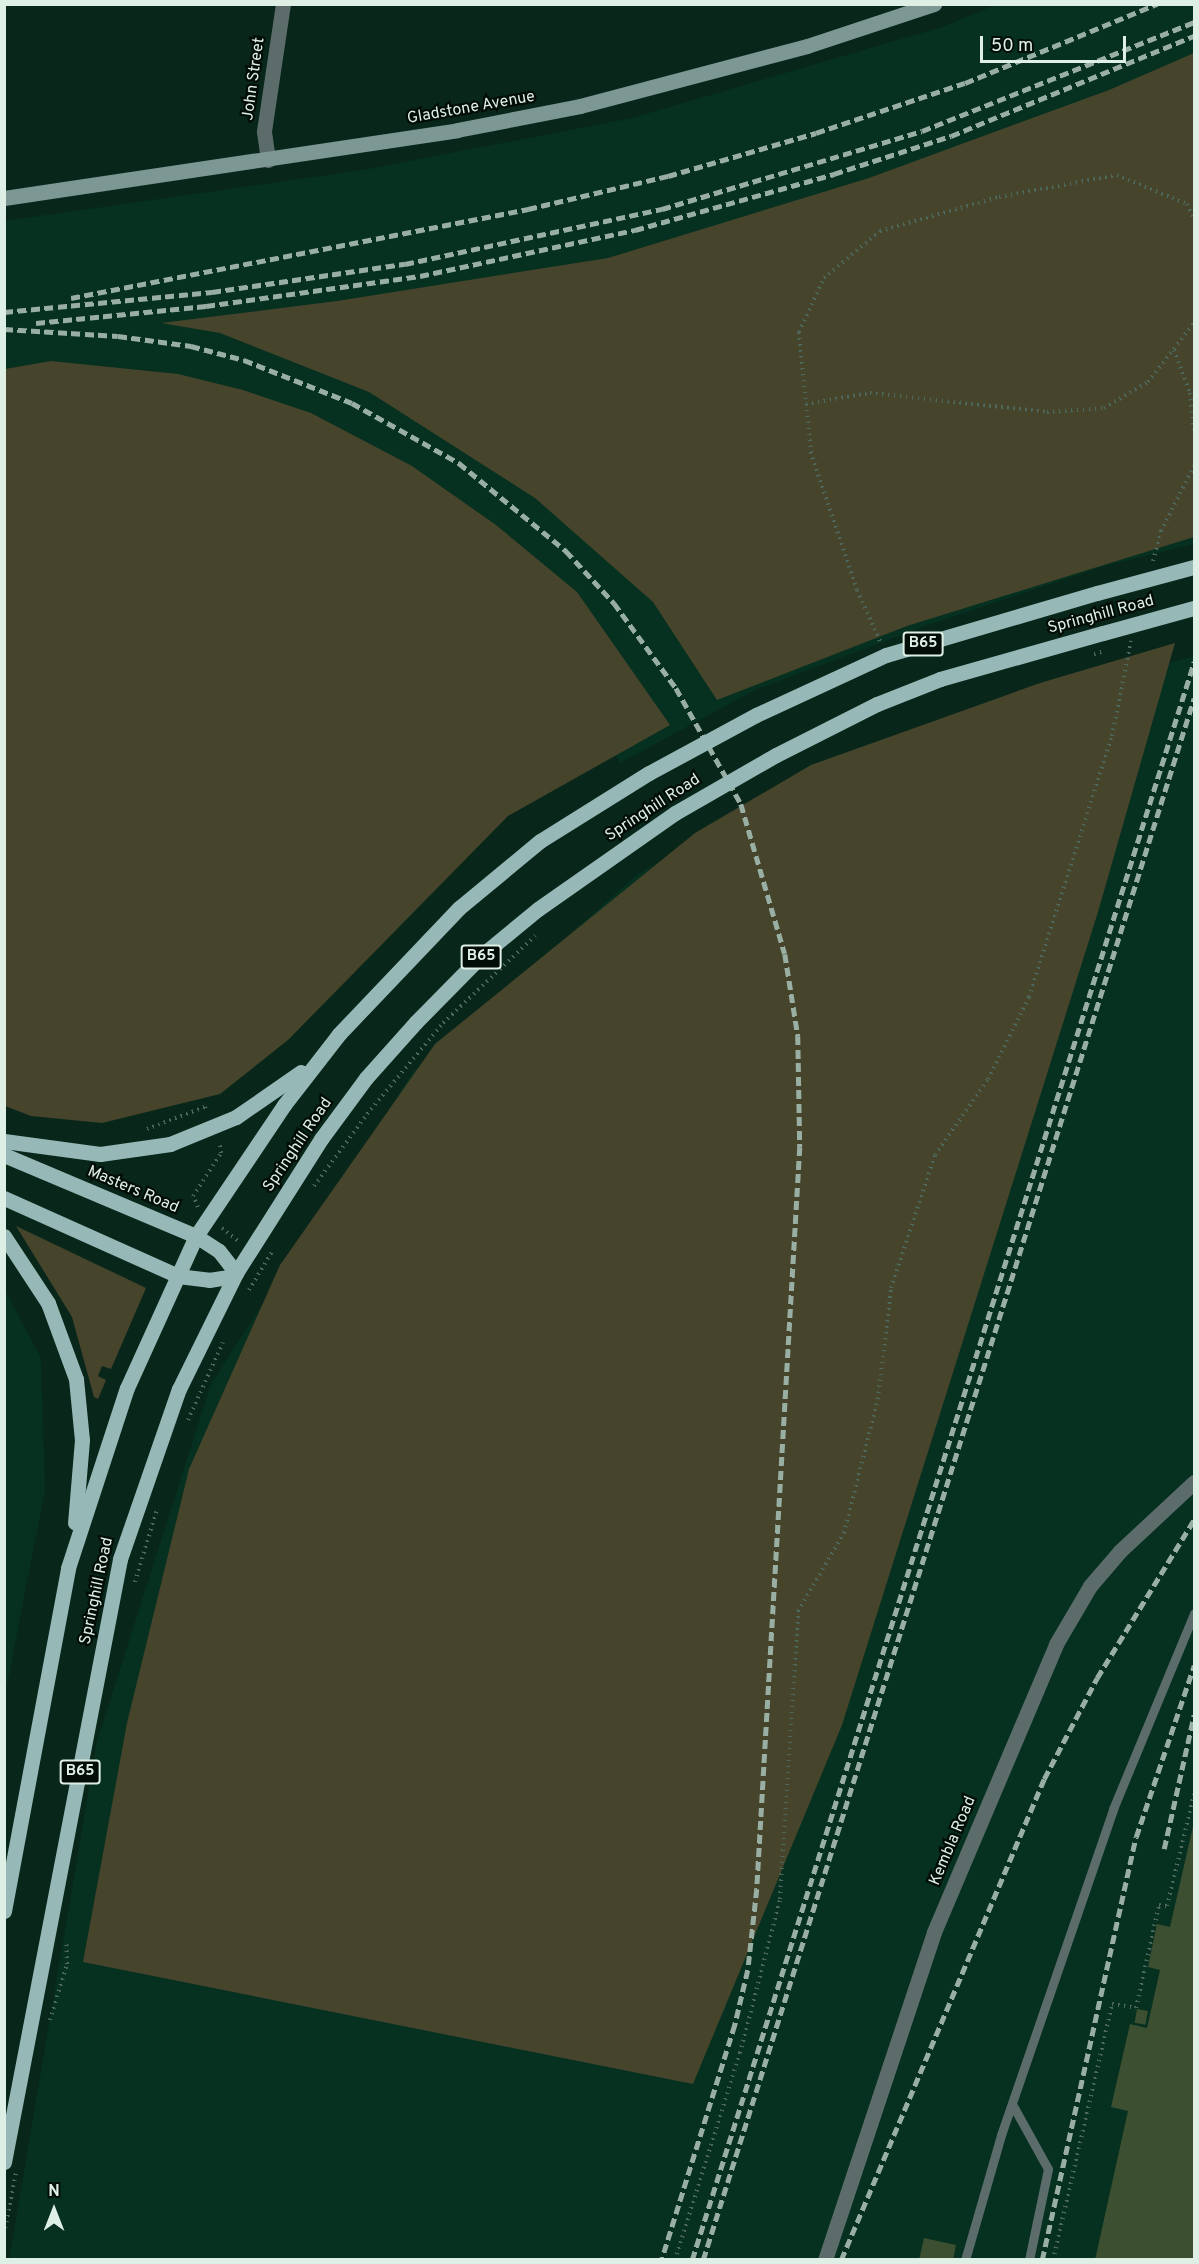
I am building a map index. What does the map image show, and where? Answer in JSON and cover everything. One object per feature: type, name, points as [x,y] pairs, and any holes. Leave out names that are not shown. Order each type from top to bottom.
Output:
[{"type":"main road","name":"Gladstone Avenue","points":[[4,198],[457,130],[580,106],[807,46],[934,4]]},
{"type":"main road","name":"Springhill Road","points":[[4,1911],[68,1568],[128,1388],[196,1236],[284,1104],[339,1034],[459,908],[540,841],[648,773],[756,715],[886,655],[1194,567]]},
{"type":"main road","name":"Springhill Road","points":[[11,2164],[120,1559],[179,1389],[235,1274],[343,1108],[416,1022],[482,955],[538,909],[675,813],[776,755],[877,704],[940,679],[1194,608]]},
{"type":"main road","points":[[4,1141],[100,1154],[170,1144],[214,1128],[261,1102],[288,1083],[339,1034]]},
{"type":"main road","name":"Masters Road","points":[[4,1155],[196,1236],[219,1251],[235,1274]]},
{"type":"main road","points":[[4,1198],[178,1276],[209,1280],[235,1274]]},
{"type":"main road","points":[[4,1236],[48,1303],[76,1378],[82,1459],[68,1568]]},
{"type":"street","name":"John Street","points":[[268,160],[264,131],[283,4]]},
{"type":"street","name":"Kembla Road","points":[[825,2259],[930,1943],[1056,1644],[1090,1586],[1120,1551],[1194,1482]]},
{"type":"lane","points":[[965,2259],[1012,2104],[1113,1809],[1194,1613]]},
{"type":"lane","points":[[1012,2104],[1048,2169],[1029,2259]]},
{"type":"path","points":[[886,655],[857,590],[811,453],[799,332],[824,278],[880,231],[999,197],[1117,175],[1187,204],[1194,219]]},
{"type":"path","points":[[806,404],[870,393],[1047,412],[1104,408],[1148,382],[1194,322]]},
{"type":"path","points":[[1174,349],[1190,393],[1194,432]]},
{"type":"path","points":[[1152,563],[1161,531],[1194,466]]},
{"type":"path","points":[[675,2259],[740,2054],[780,1899],[798,1611],[844,1533],[878,1399],[891,1288],[935,1155],[988,1079],[1029,997],[1112,736],[1120,682],[1131,639]]},
{"type":"path","points":[[1083,656],[1094,654]]},
{"type":"path","points":[[307,1195],[366,1114],[443,1023],[538,933]]},
{"type":"path","points":[[136,1131],[205,1107]]},
{"type":"path","points":[[220,1143],[220,1153],[193,1197],[194,1204],[265,1264]]},
{"type":"path","points":[[247,1292],[276,1243]]},
{"type":"path","points":[[185,1428],[227,1334]]},
{"type":"path","points":[[132,1594],[159,1505]]},
{"type":"path","points":[[1053,2259],[1112,2004],[1136,2008],[1159,1905],[1167,1906],[1194,1794]]},
{"type":"path","points":[[45,2031],[59,1998],[67,1964],[65,1930]]},
{"type":"path","points":[[4,2234],[11,2164]]},
{"type":"shaded area","points":[[995,5],[1194,5],[1194,544],[1104,566],[928,625],[757,689],[620,763],[534,612],[5,380],[4,221],[363,170],[632,118],[942,27]]},
{"type":"shaded area","points":[[1194,53],[1194,537],[907,626],[717,700],[653,602],[535,498],[369,392],[220,333],[161,323],[337,301],[608,258],[869,178],[1109,90]]},
{"type":"shaded area","points":[[51,361],[178,374],[243,390],[311,413],[412,466],[496,525],[577,592],[670,725],[508,816],[288,1040],[220,1094],[102,1123],[31,1116],[5,1106],[5,369]]},
{"type":"shaded area","points":[[1175,643],[1098,912],[842,1725],[693,2084],[83,1962],[127,1723],[189,1469],[280,1265],[435,1044],[695,833],[811,765],[1040,683]]},
{"type":"shaded area","points":[[1194,656],[1194,2259],[9,2260],[97,1741],[211,1384],[413,1072],[638,874],[841,759]]},
{"type":"shaded area","points":[[16,1226],[146,1288],[111,1369],[102,1366],[98,1376],[106,1380],[98,1399],[94,1397],[72,1317]]},
{"type":"shaded area","points":[[5,1290],[41,1358],[45,1491],[5,1695]]},
{"type":"building","points":[[1194,1822],[1194,2260],[1095,2260],[1128,2111],[1111,2107],[1130,2024],[1147,2028],[1160,1970],[1148,1967],[1157,1924],[1170,1927]]},
{"type":"building","points":[[1137,2009],[1148,2011],[1145,2025],[1135,2023]]},
{"type":"building","points":[[924,2238],[956,2245],[953,2260],[919,2260]]},
{"type":"railway","points":[[71,298],[528,209],[668,176],[816,133],[965,83],[1157,4]]},
{"type":"railway","points":[[4,312],[212,292],[405,264],[662,209],[922,131],[1194,22]]},
{"type":"railway","points":[[36,323],[206,306],[420,276],[635,230],[834,174],[951,136],[1194,36]]},
{"type":"railway","points":[[4,329],[118,336],[191,346],[244,360],[352,403],[459,463],[566,551],[614,603],[676,688],[741,804],[785,954],[798,1036],[800,1147],[757,1889],[748,1970],[735,2025],[662,2260]]},
{"type":"railway","points":[[692,2260],[1194,662]]},
{"type":"railway","points":[[703,2260],[1194,698]]},
{"type":"railway","points":[[841,2260],[1044,1779],[1097,1678],[1194,1520]]},
{"type":"railway","points":[[1042,2260],[1136,1837],[1194,1666]]},
{"type":"railway","points":[[1164,1849],[1194,1715]]}]
